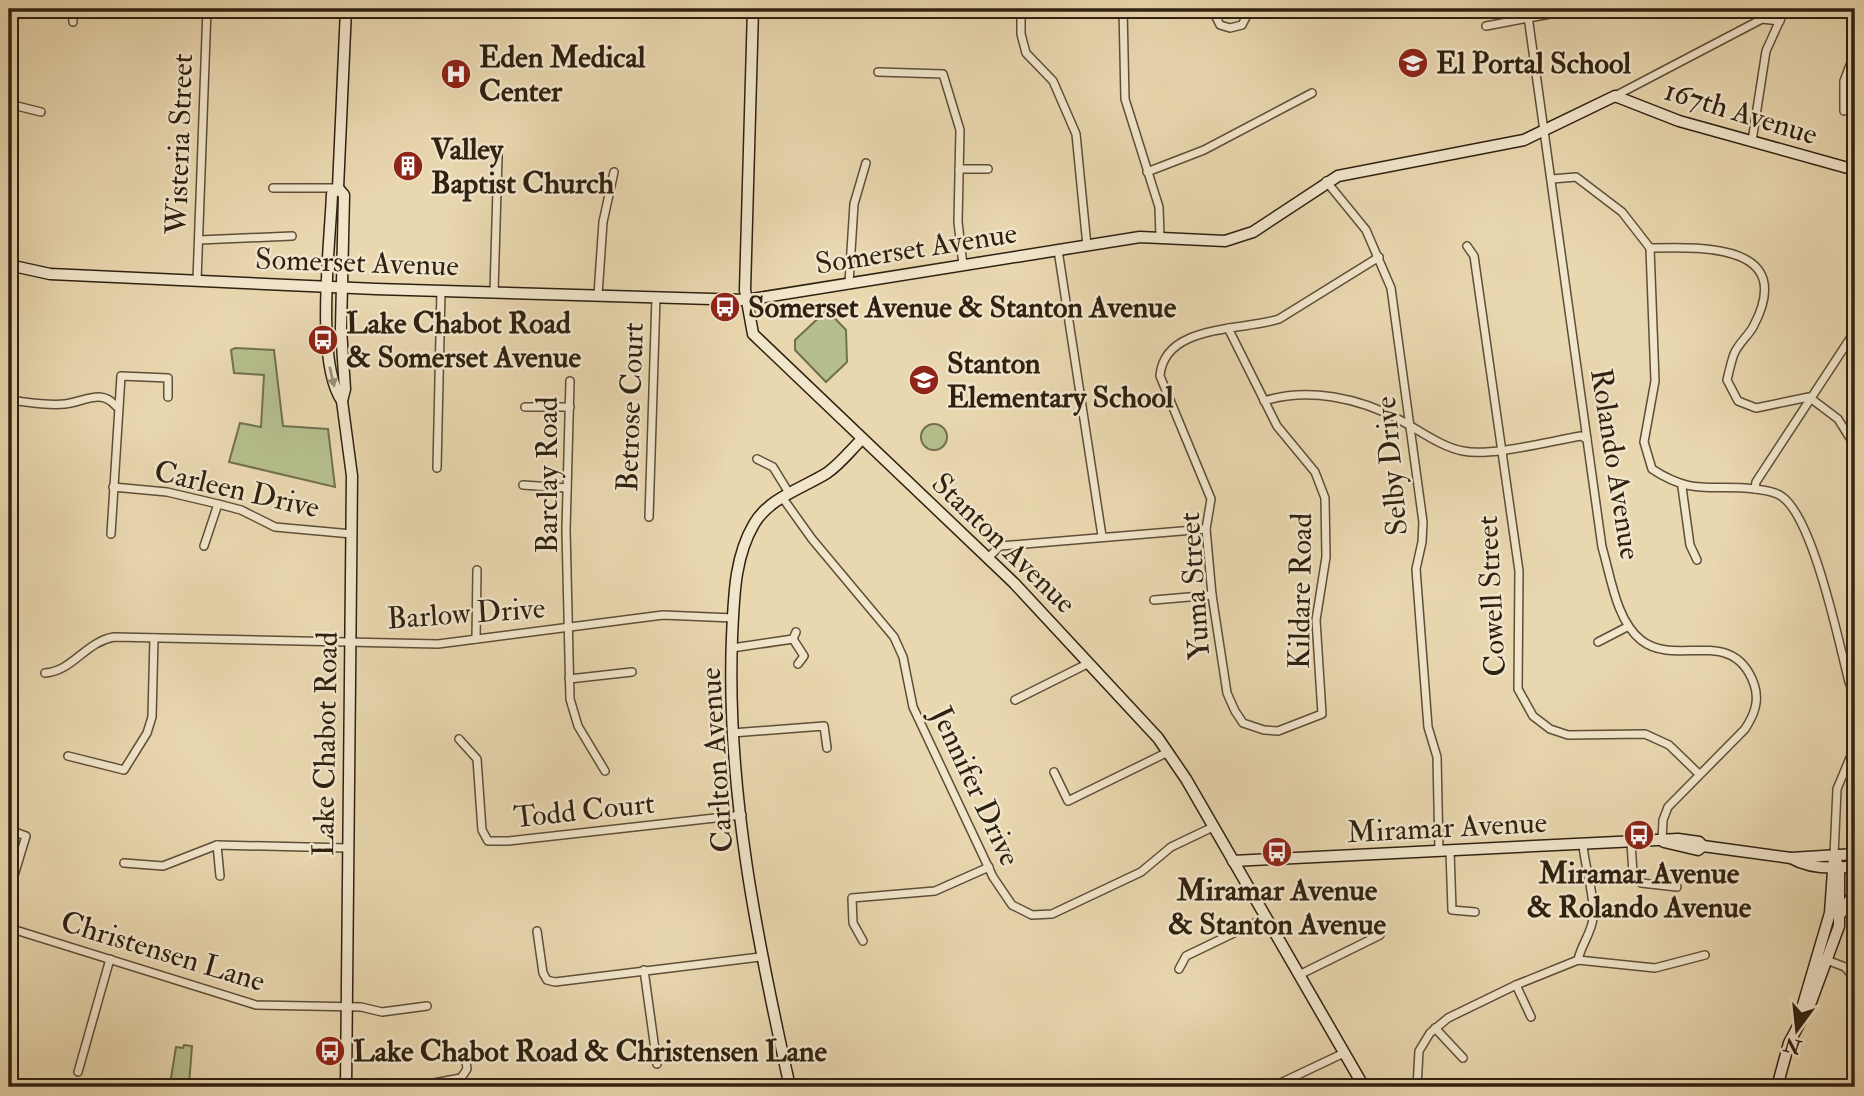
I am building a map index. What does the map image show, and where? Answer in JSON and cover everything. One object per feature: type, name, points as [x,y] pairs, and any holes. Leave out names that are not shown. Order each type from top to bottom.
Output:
[{"type":"street","points":[[72,9],[73,22]]},
{"type":"street","name":"Wisteria Street","points":[[197,281],[206,9]]},
{"type":"street","name":"Lake Chabot Road","points":[[342,401],[335,391],[328,359],[332,194],[338,188],[346,9]]},
{"type":"street","name":"Stanton Avenue","points":[[753,9],[746,300],[751,329],[757,339],[861,440],[988,558],[1089,663],[1168,752],[1364,1087]]},
{"type":"street","points":[[1021,9],[1021,34],[1026,53],[1053,82],[1076,134],[1087,246]]},
{"type":"street","points":[[1122,9],[1125,99],[1160,212],[1160,236]]},
{"type":"street","points":[[1212,9],[1220,25],[1230,28],[1242,25],[1250,9]]},
{"type":"street","name":"Rolando Avenue","points":[[1527,9],[1602,547],[1627,627]]},
{"type":"street","points":[[1486,26],[1577,9]]},
{"type":"street","points":[[1752,141],[1766,51],[1785,9]]},
{"type":"street","name":"Somerset Avenue","points":[[9,265],[50,274],[197,281],[746,300],[1160,236],[1217,242],[1241,237],[1272,221],[1325,181],[1359,169],[1499,146],[1544,132],[1762,19],[1780,21]]},
{"type":"street","points":[[1844,111],[1844,81],[1855,52]]},
{"type":"street","points":[[878,72],[943,74],[960,123],[958,222],[963,265]]},
{"type":"street","points":[[1147,172],[1205,150],[1312,93]]},
{"type":"street","name":"167th Avenue","points":[[1615,96],[1679,121],[1855,170]]},
{"type":"street","points":[[9,104],[41,112]]},
{"type":"street","points":[[494,292],[498,156]]},
{"type":"street","points":[[849,283],[852,216],[866,163]]},
{"type":"street","points":[[960,169],[988,169]]},
{"type":"street","points":[[598,295],[603,222],[614,172]]},
{"type":"street","points":[[1552,179],[1576,177],[1622,212],[1650,248],[1655,381],[1645,451],[1652,469],[1682,487],[1755,489],[1781,496],[1801,519],[1815,557],[1855,696]]},
{"type":"street","name":"Selby Drive","points":[[1325,181],[1329,190],[1359,219],[1380,257],[1391,288],[1412,426],[1423,532],[1416,569],[1428,727],[1437,757],[1439,851]]},
{"type":"street","points":[[273,188],[338,188]]},
{"type":"street","name":"Lake Chabot Road","points":[[338,188],[344,195],[341,349],[345,389],[342,401],[352,476],[346,1087]]},
{"type":"street","points":[[199,240],[292,236]]},
{"type":"street","name":"Cowell Street","points":[[1467,246],[1474,256],[1519,571],[1518,689],[1533,716],[1549,729],[1568,735],[1645,734],[1669,745],[1699,775]]},
{"type":"street","points":[[1650,248],[1713,247],[1739,255],[1757,270],[1763,286],[1759,310],[1753,327],[1734,353],[1727,380],[1738,401],[1756,408],[1809,397],[1838,419],[1855,445]]},
{"type":"street","points":[[1058,250],[1102,536]]},
{"type":"street","points":[[1228,328],[1261,325],[1279,319],[1380,257]]},
{"type":"street","points":[[437,468],[440,291]]},
{"type":"street","name":"Betrose Court","points":[[649,517],[656,298]]},
{"type":"street","name":"Yuma Street","points":[[1228,328],[1189,339],[1165,356],[1160,376],[1211,499],[1206,529],[1212,595],[1227,693],[1244,723],[1264,730],[1278,731],[1322,714]]},
{"type":"street","name":"Kildare Road","points":[[1228,328],[1277,426],[1315,472],[1325,498],[1326,557],[1316,620],[1322,714]]},
{"type":"street","points":[[1755,489],[1756,482],[1809,397],[1855,331]]},
{"type":"street","points":[[111,534],[121,376],[168,378],[168,397]]},
{"type":"street","name":"Barclay Road","points":[[570,381],[567,488],[570,699],[578,726],[605,771]]},
{"type":"street","points":[[1264,401],[1306,395],[1345,398],[1388,413],[1460,451],[1501,449],[1581,436],[1587,439]]},
{"type":"street","points":[[9,400],[65,404],[93,396],[106,397],[117,406]]},
{"type":"street","points":[[525,407],[570,407]]},
{"type":"street","name":"Carlton Avenue","points":[[790,1087],[760,957],[732,733],[733,618],[738,561],[755,522],[785,495],[833,469],[861,440]]},
{"type":"street","name":"Jennifer Drive","points":[[757,459],[773,467],[805,530],[894,637],[903,657],[913,707],[1003,896],[1012,905],[1026,913],[1045,915],[1141,872],[1171,847],[1213,827]]},
{"type":"street","points":[[523,485],[567,488]]},
{"type":"street","name":"Carleen Drive","points":[[113,487],[167,492],[218,504],[241,510],[275,527],[352,534]]},
{"type":"street","points":[[1682,487],[1690,545],[1697,560]]},
{"type":"street","points":[[204,546],[218,504]]},
{"type":"street","points":[[988,558],[1000,546],[1206,529]]},
{"type":"street","points":[[476,639],[477,570]]},
{"type":"street","points":[[1154,600],[1212,595]]},
{"type":"street","name":"Barlow Drive","points":[[45,674],[57,672],[98,640],[154,638],[438,643],[663,615],[733,618]]},
{"type":"street","points":[[1598,642],[1627,627],[1643,642],[1658,648],[1726,653],[1740,661],[1750,673],[1757,692],[1753,717],[1745,729],[1668,807],[1663,820],[1662,841]]},
{"type":"street","points":[[732,648],[795,636],[804,656],[798,664]]},
{"type":"street","points":[[68,756],[124,770],[147,733],[152,717],[154,638]]},
{"type":"street","points":[[1015,699],[1089,663]]},
{"type":"street","points":[[569,679],[632,672]]},
{"type":"street","points":[[732,733],[824,726],[827,748]]},
{"type":"street","name":"Todd Court","points":[[459,739],[477,759],[480,770],[477,786],[482,830],[488,841],[742,815]]},
{"type":"street","points":[[1841,914],[1834,856],[1837,789],[1855,747]]},
{"type":"street","points":[[1054,772],[1068,801],[1168,752]]},
{"type":"street","points":[[9,830],[26,836],[9,892]]},
{"type":"street","name":"Miramar Avenue","points":[[1233,861],[1662,841],[1699,842],[1703,846],[1791,858],[1802,855],[1855,854]]},
{"type":"street","points":[[1631,843],[1633,873],[1641,883],[1677,887]]},
{"type":"street","points":[[124,863],[163,866],[216,845],[348,848]]},
{"type":"street","points":[[216,845],[220,876]]},
{"type":"street","points":[[1578,960],[1582,941],[1593,918],[1592,893],[1586,873],[1583,845]]},
{"type":"street","points":[[1451,851],[1452,910],[1475,912]]},
{"type":"street","name":"Miramar Avenue","points":[[1791,858],[1801,864],[1835,868],[1855,866]]},
{"type":"street","points":[[863,941],[853,923],[852,898],[935,891],[989,867]]},
{"type":"street","points":[[1777,1087],[1783,1060],[1798,1021],[1830,913],[1835,868]]},
{"type":"street","points":[[1798,1021],[1811,1002],[1828,960],[1841,914],[1855,892]]},
{"type":"street","points":[[1179,970],[1186,956],[1265,918]]},
{"type":"street","points":[[9,944],[11,928]]},
{"type":"street","name":"Christensen Lane","points":[[11,928],[256,1005],[382,1012],[428,1006]]},
{"type":"street","points":[[537,931],[543,972],[547,980],[555,982],[760,957]]},
{"type":"street","points":[[1299,975],[1380,935]]},
{"type":"street","points":[[1417,1087],[1419,1051],[1435,1028],[1516,985],[1578,960],[1655,968],[1706,955]]},
{"type":"street","points":[[1817,957],[1845,967],[1855,979]]},
{"type":"street","points":[[78,1072],[110,959]]},
{"type":"street","points":[[644,970],[657,1064]]},
{"type":"street","points":[[1516,985],[1531,1017]]},
{"type":"street","points":[[1435,1028],[1463,1058]]},
{"type":"street","points":[[412,1087],[461,1078],[467,1069],[465,1053]]},
{"type":"street","points":[[1272,1087],[1344,1053]]},
{"type":"green space","points":[[827,310],[846,330],[847,362],[826,382],[795,350],[795,340]]},
{"type":"green space","points":[[231,350],[274,350],[283,426],[328,429],[335,487],[229,462],[240,423],[261,427],[264,375],[234,373]]},
{"type":"green space","points":[[934,424],[943,428],[947,437],[943,446],[934,450],[925,446],[921,437],[925,428]]},
{"type":"green space","points":[[184,1045],[192,1046],[189,1085],[170,1084],[176,1047],[183,1048]]},
{"type":"place","name":"El Portal School","points":[[1413,63]]},
{"type":"place","name":"Eden Medical Center","points":[[456,74]]},
{"type":"place","name":"Valley Baptist Church","points":[[408,166]]},
{"type":"place","name":"Somerset Avenue & Stanton Avenue","points":[[725,307]]},
{"type":"place","name":"Lake Chabot Road & Somerset Avenue","points":[[323,340]]},
{"type":"place","name":"Stanton Elementary School","points":[[924,380]]},
{"type":"place","name":"Miramar Avenue & Rolando Avenue","points":[[1639,835]]},
{"type":"place","name":"Miramar Avenue & Stanton Avenue","points":[[1277,852]]},
{"type":"place","name":"Lake Chabot Road & Christensen Lane","points":[[330,1051]]}]
